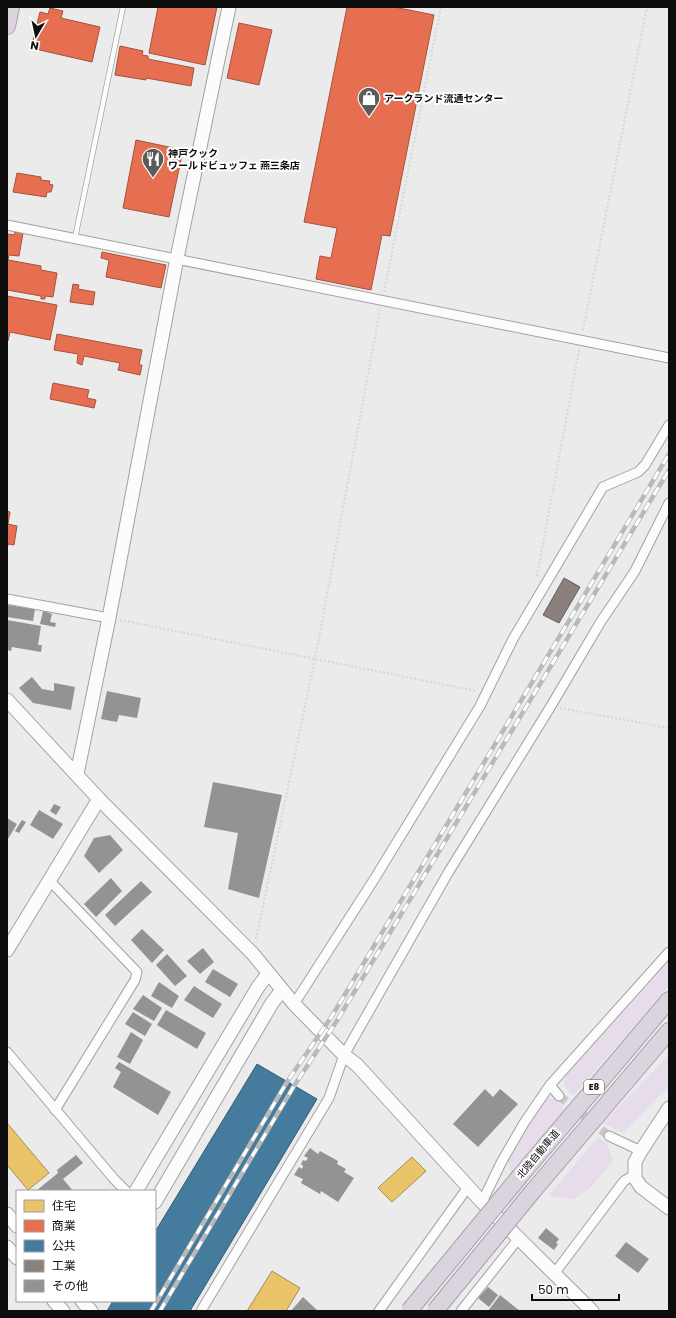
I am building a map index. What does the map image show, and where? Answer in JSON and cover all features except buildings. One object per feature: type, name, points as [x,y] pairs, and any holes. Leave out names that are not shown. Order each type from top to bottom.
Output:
[{"type":"highway","points":[[7,26],[12,7]]},
{"type":"highway","name":"北陸自動車道","points":[[409,1311],[520,1176],[669,1000]]},
{"type":"highway","name":"北陸自動車道","points":[[435,1311],[533,1191],[669,1032]]},
{"type":"street","points":[[77,774],[109,618],[177,258],[228,7]]},
{"type":"street","points":[[7,225],[669,358]]},
{"type":"street","points":[[294,1004],[379,871],[487,694],[513,640],[603,487],[638,472],[645,465],[669,425]]},
{"type":"street","points":[[201,1311],[329,1098],[344,1055],[448,873],[551,706],[600,623],[635,570],[669,503]]},
{"type":"street","points":[[7,599],[109,618]]},
{"type":"street","points":[[7,702],[77,774],[99,799],[253,954],[294,1004],[344,1055],[357,1065],[482,1202],[592,1311]]},
{"type":"street","points":[[7,950],[99,799]]},
{"type":"street","points":[[50,881],[137,972],[135,980],[56,1110]]},
{"type":"street","points":[[482,1202],[502,1161],[524,1123],[550,1084],[669,952]]},
{"type":"street","points":[[137,1190],[258,987],[268,974]]},
{"type":"street","points":[[156,1200],[272,1003],[282,990]]},
{"type":"street","points":[[7,1052],[114,1179],[125,1190]]},
{"type":"street","points":[[550,1084],[558,1096]]},
{"type":"street","points":[[669,1108],[635,1162],[635,1178],[641,1187],[669,1208]]},
{"type":"street","points":[[609,1136],[641,1151]]},
{"type":"street","points":[[554,1274],[624,1182],[635,1175]]},
{"type":"street","points":[[379,1311],[468,1187]]},
{"type":"street","points":[[7,1214],[16,1225]]},
{"type":"street","points":[[461,1311],[519,1238]]},
{"type":"street","points":[[7,1247],[16,1257]]},
{"type":"street","points":[[55,1302],[63,1311],[69,1302]]},
{"type":"lane","points":[[75,238],[123,7]]},
{"type":"path","points":[[253,954],[315,659],[382,300],[441,7]]},
{"type":"path","points":[[537,578],[581,340],[647,7]]},
{"type":"path","points":[[109,618],[487,694]]},
{"type":"path","points":[[551,706],[669,728]]},
{"type":"shaded area","points":[[669,961],[669,986],[573,1096],[564,1086],[564,1078]]},
{"type":"shaded area","points":[[669,1055],[669,1087],[623,1133],[603,1123]]},
{"type":"shaded area","points":[[546,1099],[556,1099],[566,1111],[511,1172],[507,1159]]},
{"type":"shaded area","points":[[598,1137],[607,1144],[613,1161],[590,1188],[574,1199],[548,1196]]},
{"type":"tunnel","points":[[559,1096],[609,1136]]},
{"type":"railway","points":[[151,1311],[287,1082],[332,1016],[669,454]]},
{"type":"railway","points":[[160,1311],[294,1086],[338,1019],[669,470]]},
{"type":"place","name":"アークランド流通センター","points":[[369,118]]},
{"type":"place","name":"神戸クック ワールドビュッフェ 燕三条店","points":[[153,178]]}]
